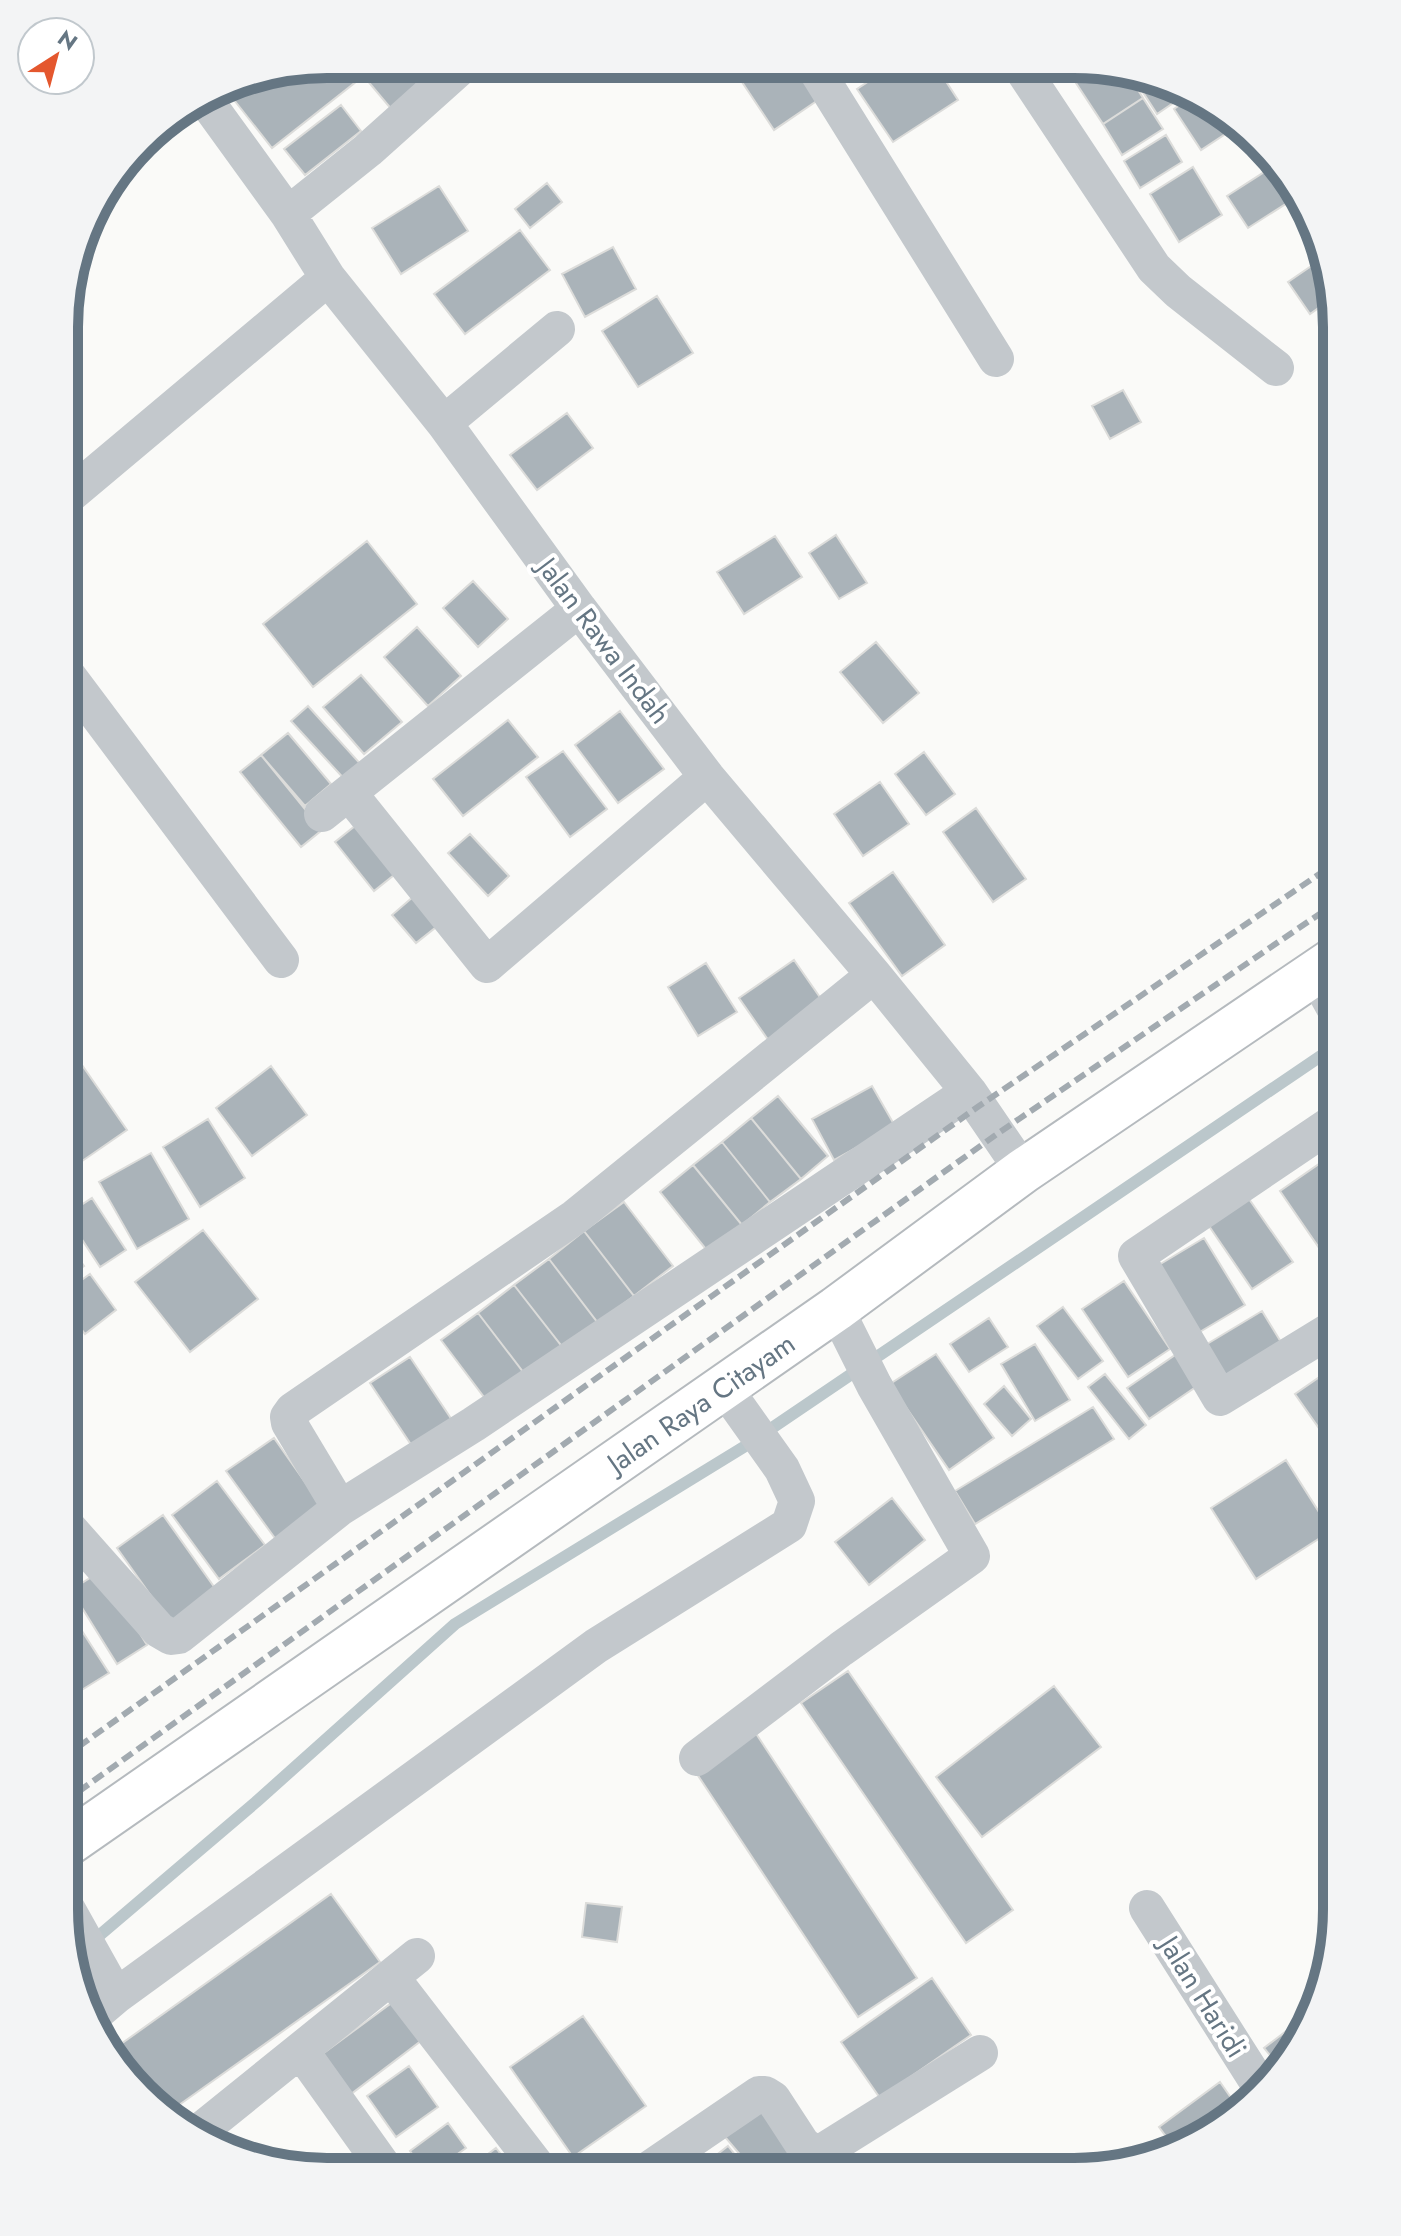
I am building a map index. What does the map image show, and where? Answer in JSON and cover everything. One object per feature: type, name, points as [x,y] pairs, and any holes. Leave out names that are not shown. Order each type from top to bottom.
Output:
[{"type":"main road","name":"Jalan Raya Citayam","points":[[78,1837],[845,1327],[1023,1171],[1323,968]]},
{"type":"street","points":[[288,214],[368,150],[448,78]]},
{"type":"street","points":[[821,78],[996,359]]},
{"type":"street","points":[[1028,78],[1154,268],[1178,291],[1276,368]]},
{"type":"street","name":"Jalan Rawa Indah","points":[[211,107],[288,214],[328,278],[444,423],[579,609],[707,777],[969,1092],[1023,1171]]},
{"type":"street","points":[[78,488],[328,278]]},
{"type":"street","points":[[444,423],[557,329]]},
{"type":"street","points":[[579,609],[336,804],[487,965],[707,777]]},
{"type":"street","points":[[78,689],[281,960]]},
{"type":"street","points":[[340,1508],[289,1423],[288,1417],[293,1410],[575,1217],[874,975]]},
{"type":"street","points":[[78,1539],[159,1630],[171,1637],[179,1636],[340,1508],[474,1424],[969,1092]]},
{"type":"street","points":[[1322,1130],[1136,1256],[1220,1398],[1322,1346]]},
{"type":"street","points":[[697,1758],[841,1649],[972,1556],[874,1385],[845,1327]]},
{"type":"street","points":[[80,1942],[103,1996],[596,1646],[789,1525],[797,1501],[782,1469],[733,1401]]},
{"type":"street","name":"Jalan Haridi","points":[[1147,1908],[1256,2079]]},
{"type":"street","points":[[206,2127],[404,1967],[532,2158]]},
{"type":"street","points":[[301,2051],[377,2158]]},
{"type":"street","points":[[665,2158],[759,2094],[773,2099],[807,2148],[820,2153],[980,2053]]},
{"type":"building","points":[[355,78],[357,81],[272,148],[232,97],[294,80]]},
{"type":"building","points":[[416,78],[414,80],[426,93],[398,117],[366,79]]},
{"type":"building","points":[[739,78],[808,78],[821,98],[774,130]]},
{"type":"building","points":[[874,78],[944,78],[958,100],[893,142],[857,89]]},
{"type":"building","points":[[1083,79],[1135,85],[1143,98],[1103,124],[1076,83]]},
{"type":"building","points":[[1139,86],[1177,101],[1157,114]]},
{"type":"building","points":[[1143,98],[1163,129],[1122,155],[1103,124]]},
{"type":"building","points":[[1182,103],[1229,132],[1201,150],[1174,109]]},
{"type":"building","points":[[341,105],[361,131],[305,175],[284,149]]},
{"type":"building","points":[[1166,135],[1182,162],[1140,188],[1124,161]]},
{"type":"building","points":[[1193,167],[1222,215],[1179,242],[1150,194]]},
{"type":"building","points":[[1267,170],[1290,201],[1248,228],[1227,196]]},
{"type":"building","points":[[547,183],[562,202],[530,228],[515,209]]},
{"type":"building","points":[[439,186],[468,231],[401,274],[372,228]]},
{"type":"building","points":[[520,230],[550,270],[465,334],[434,294]]},
{"type":"building","points":[[613,247],[636,289],[585,317],[562,274]]},
{"type":"building","points":[[1314,264],[1322,306],[1310,314],[1288,282]]},
{"type":"building","points":[[657,296],[693,353],[638,387],[602,331]]},
{"type":"building","points":[[1123,390],[1141,422],[1110,439],[1092,406]]},
{"type":"building","points":[[567,413],[593,448],[537,490],[510,455]]},
{"type":"building","points":[[836,535],[867,583],[839,599],[809,553]]},
{"type":"building","points":[[775,536],[802,577],[744,614],[717,572]]},
{"type":"building","points":[[367,541],[417,604],[313,687],[263,624]]},
{"type":"building","points":[[473,581],[508,619],[478,647],[443,608]]},
{"type":"building","points":[[417,627],[461,676],[428,706],[384,657]]},
{"type":"building","points":[[876,642],[919,693],[883,723],[840,672]]},
{"type":"building","points":[[361,675],[402,722],[364,754],[323,707]]},
{"type":"building","points":[[308,706],[364,768],[348,783],[291,721]]},
{"type":"building","points":[[620,711],[664,769],[618,803],[575,745]]},
{"type":"building","points":[[508,720],[538,757],[463,816],[433,779]]},
{"type":"building","points":[[288,733],[331,784],[305,806],[261,755]]},
{"type":"building","points":[[563,751],[607,809],[570,837],[526,777]]},
{"type":"building","points":[[924,752],[955,794],[926,815],[895,774]]},
{"type":"building","points":[[261,755],[322,830],[301,847],[240,772]]},
{"type":"building","points":[[880,782],[909,824],[863,856],[834,814]]},
{"type":"building","points":[[976,808],[1026,879],[993,902],[943,832]]},
{"type":"building","points":[[365,818],[404,867],[374,891],[335,842]]},
{"type":"building","points":[[470,834],[509,876],[488,896],[448,853]]},
{"type":"building","points":[[893,872],[945,945],[902,976],[849,903]]},
{"type":"building","points":[[421,890],[445,920],[416,943],[392,915]]},
{"type":"building","points":[[794,960],[826,1006],[771,1044],[739,998]]},
{"type":"building","points":[[706,963],[737,1012],[698,1036],[668,987]]},
{"type":"building","points":[[78,1059],[127,1130],[78,1164]]},
{"type":"building","points":[[271,1066],[307,1115],[252,1156],[216,1108]]},
{"type":"building","points":[[872,1086],[895,1126],[834,1160],[812,1119]]},
{"type":"building","points":[[778,1096],[828,1156],[801,1179],[751,1118]]},
{"type":"building","points":[[751,1118],[801,1179],[770,1202],[722,1142]]},
{"type":"building","points":[[208,1119],[245,1178],[200,1207],[163,1147]]},
{"type":"building","points":[[722,1142],[770,1202],[742,1225],[693,1165]]},
{"type":"building","points":[[151,1153],[189,1219],[137,1249],[99,1182]]},
{"type":"building","points":[[1319,1164],[1322,1169],[1322,1253],[1280,1191]]},
{"type":"building","points":[[693,1165],[742,1225],[709,1253],[660,1192]]},
{"type":"building","points":[[92,1198],[126,1250],[100,1267],[78,1233],[78,1207]]},
{"type":"building","points":[[1249,1199],[1293,1262],[1252,1289],[1209,1226]]},
{"type":"building","points":[[624,1202],[673,1266],[634,1296],[584,1231]]},
{"type":"building","points":[[203,1230],[258,1299],[190,1352],[135,1282]]},
{"type":"building","points":[[584,1231],[634,1296],[598,1323],[549,1259]]},
{"type":"building","points":[[1204,1238],[1245,1305],[1193,1336],[1152,1269]]},
{"type":"building","points":[[549,1259],[598,1323],[564,1349],[514,1285]]},
{"type":"building","points":[[90,1274],[116,1310],[85,1334],[78,1325],[78,1283]]},
{"type":"building","points":[[1124,1281],[1170,1349],[1128,1377],[1082,1309]]},
{"type":"building","points":[[514,1285],[564,1349],[527,1377],[478,1313]]},
{"type":"building","points":[[1063,1307],[1103,1361],[1078,1379],[1037,1326]]},
{"type":"building","points":[[1262,1311],[1284,1347],[1223,1382],[1202,1347]]},
{"type":"building","points":[[478,1313],[527,1377],[490,1405],[441,1340]]},
{"type":"building","points":[[989,1318],[1008,1347],[969,1372],[950,1344]]},
{"type":"building","points":[[1035,1344],[1070,1400],[1035,1421],[1001,1364]]},
{"type":"building","points":[[1181,1351],[1203,1382],[1149,1419],[1127,1388]]},
{"type":"building","points":[[936,1354],[994,1438],[949,1470],[890,1384]]},
{"type":"building","points":[[410,1357],[456,1426],[416,1452],[370,1383]]},
{"type":"building","points":[[1105,1374],[1146,1425],[1129,1439],[1088,1387]]},
{"type":"building","points":[[1321,1376],[1322,1433],[1295,1394]]},
{"type":"building","points":[[1004,1386],[1031,1419],[1012,1436],[984,1404]]},
{"type":"building","points":[[1093,1407],[1114,1439],[975,1524],[955,1491]]},
{"type":"building","points":[[274,1438],[324,1509],[277,1541],[226,1471]]},
{"type":"building","points":[[1286,1460],[1322,1517],[1322,1537],[1256,1579],[1211,1508]]},
{"type":"building","points":[[217,1481],[265,1545],[219,1579],[172,1515]]},
{"type":"building","points":[[892,1498],[925,1540],[869,1585],[835,1542]]},
{"type":"building","points":[[163,1515],[217,1591],[171,1624],[117,1548]]},
{"type":"building","points":[[101,1571],[147,1645],[117,1664],[78,1601],[78,1586]]},
{"type":"building","points":[[78,1625],[109,1673],[78,1692]]},
{"type":"building","points":[[848,1671],[1013,1910],[966,1943],[801,1703]]},
{"type":"building","points":[[1054,1686],[1101,1747],[982,1837],[936,1777]]},
{"type":"building","points":[[751,1726],[917,1978],[858,2017],[691,1765]]},
{"type":"building","points":[[331,1894],[380,1962],[176,2107],[151,2085],[119,2046]]},
{"type":"building","points":[[586,1903],[622,1907],[617,1942],[582,1937]]},
{"type":"building","points":[[932,1978],[971,2035],[880,2098],[841,2042]]},
{"type":"building","points":[[401,1996],[430,2034],[351,2094],[321,2055]]},
{"type":"building","points":[[583,2016],[646,2106],[573,2157],[510,2067]]},
{"type":"building","points":[[1293,2026],[1273,2059],[1264,2048]]},
{"type":"building","points":[[409,2066],[438,2107],[396,2137],[367,2096]]},
{"type":"building","points":[[1220,2082],[1233,2101],[1198,2125],[1169,2139],[1159,2127]]},
{"type":"building","points":[[759,2109],[798,2155],[794,2158],[743,2158],[725,2137]]},
{"type":"building","points":[[448,2123],[466,2148],[452,2158],[415,2158],[410,2151]]},
{"type":"building","points":[[728,2146],[738,2158],[713,2158]]},
{"type":"building","points":[[496,2148],[504,2158],[483,2158]]},
{"type":"waterway","points":[[82,1951],[256,1802],[455,1624],[747,1445],[1323,1055]]},
{"type":"railway","points":[[78,1747],[979,1106],[1323,872]]},
{"type":"railway","points":[[78,1792],[997,1134],[1323,912]]}]
